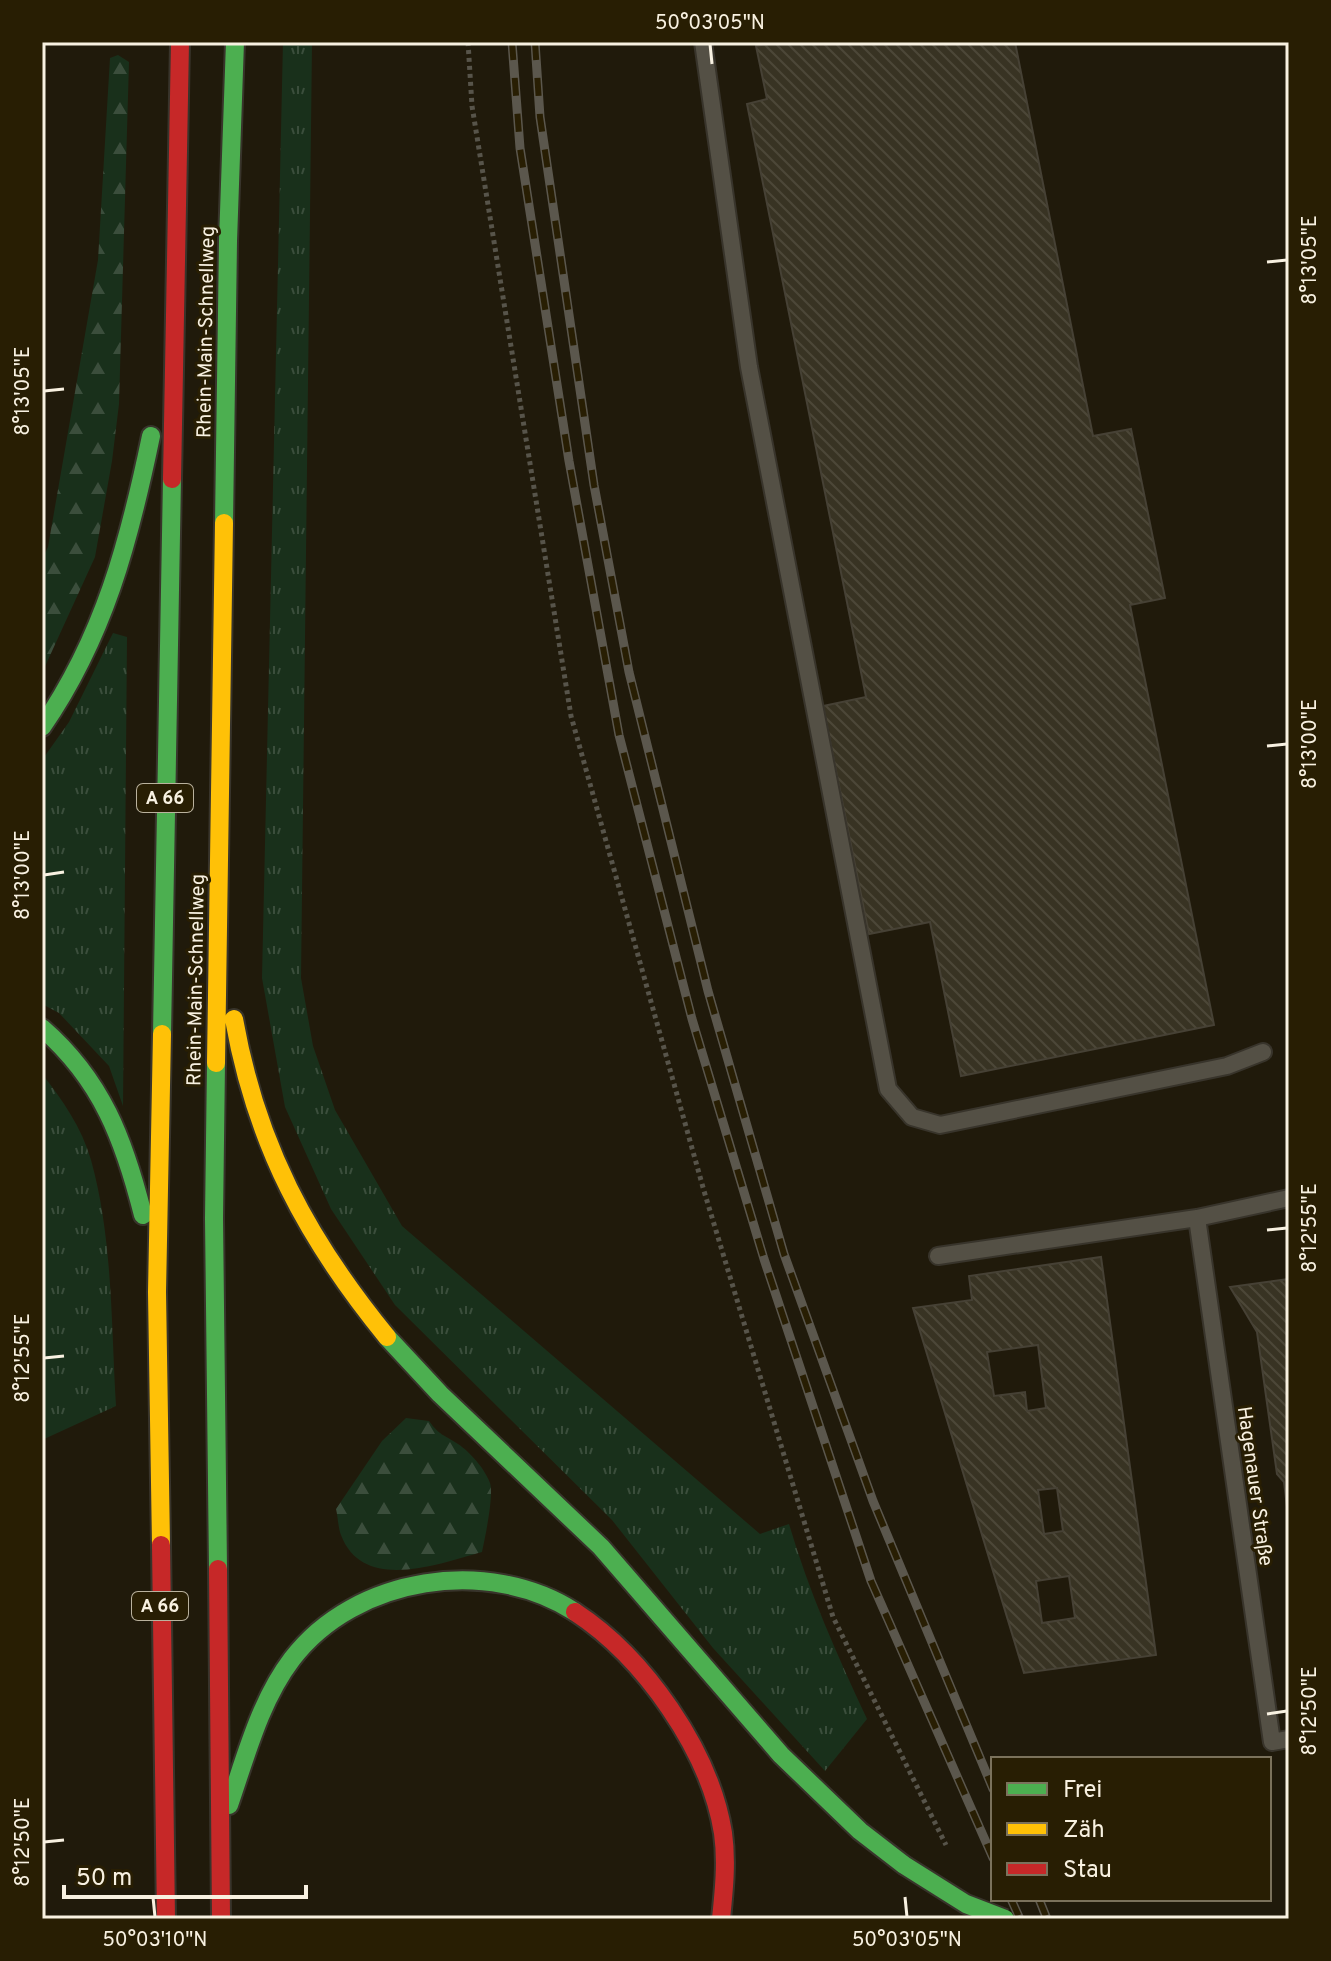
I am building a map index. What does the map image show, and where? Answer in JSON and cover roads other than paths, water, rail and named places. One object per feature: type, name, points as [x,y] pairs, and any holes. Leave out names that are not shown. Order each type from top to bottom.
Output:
[{"type":"highway","name":"Rhein-Main-Schnellweg","points":[[166,1919],[157,1292],[180,42]]},
{"type":"highway","name":"Rhein-Main-Schnellweg","points":[[221,1919],[214,1218],[228,241],[235,42]]},
{"type":"highway","points":[[42,727],[78,670],[119,569],[139,495],[173,304]]},
{"type":"highway","points":[[219,857],[235,1032],[254,1105],[288,1191],[327,1256],[368,1313],[418,1373],[601,1548],[728,1698],[792,1767],[875,1845],[932,1885],[966,1904],[1005,1919]]},
{"type":"highway","points":[[42,1028],[61,1043],[85,1073],[120,1135],[134,1178],[157,1292]]},
{"type":"highway","points":[[219,1833],[260,1716],[292,1659],[316,1634],[347,1612],[399,1589],[449,1580],[479,1580],[519,1586],[552,1598],[609,1635],[635,1662],[692,1745],[710,1785],[721,1824],[725,1858],[721,1919]]},
{"type":"lane","points":[[703,42],[749,367],[888,1089],[912,1117],[940,1125],[1227,1066],[1263,1052]]},
{"type":"lane","points":[[938,1256],[1197,1218],[1289,1198]]},
{"type":"lane","name":"Hagenauer Straße","points":[[1197,1218],[1272,1742],[1289,1739]]},
{"type":"railway","points":[[512,42],[520,148],[569,461],[619,735],[692,1019],[764,1259],[871,1581],[991,1853]]},
{"type":"railway","points":[[535,42],[540,117],[594,485],[629,672],[708,991],[784,1254],[873,1501],[991,1784]]},
{"type":"railway","points":[[1012,1901],[1020,1919]]},
{"type":"railway","points":[[1040,1901],[1047,1919]]}]
